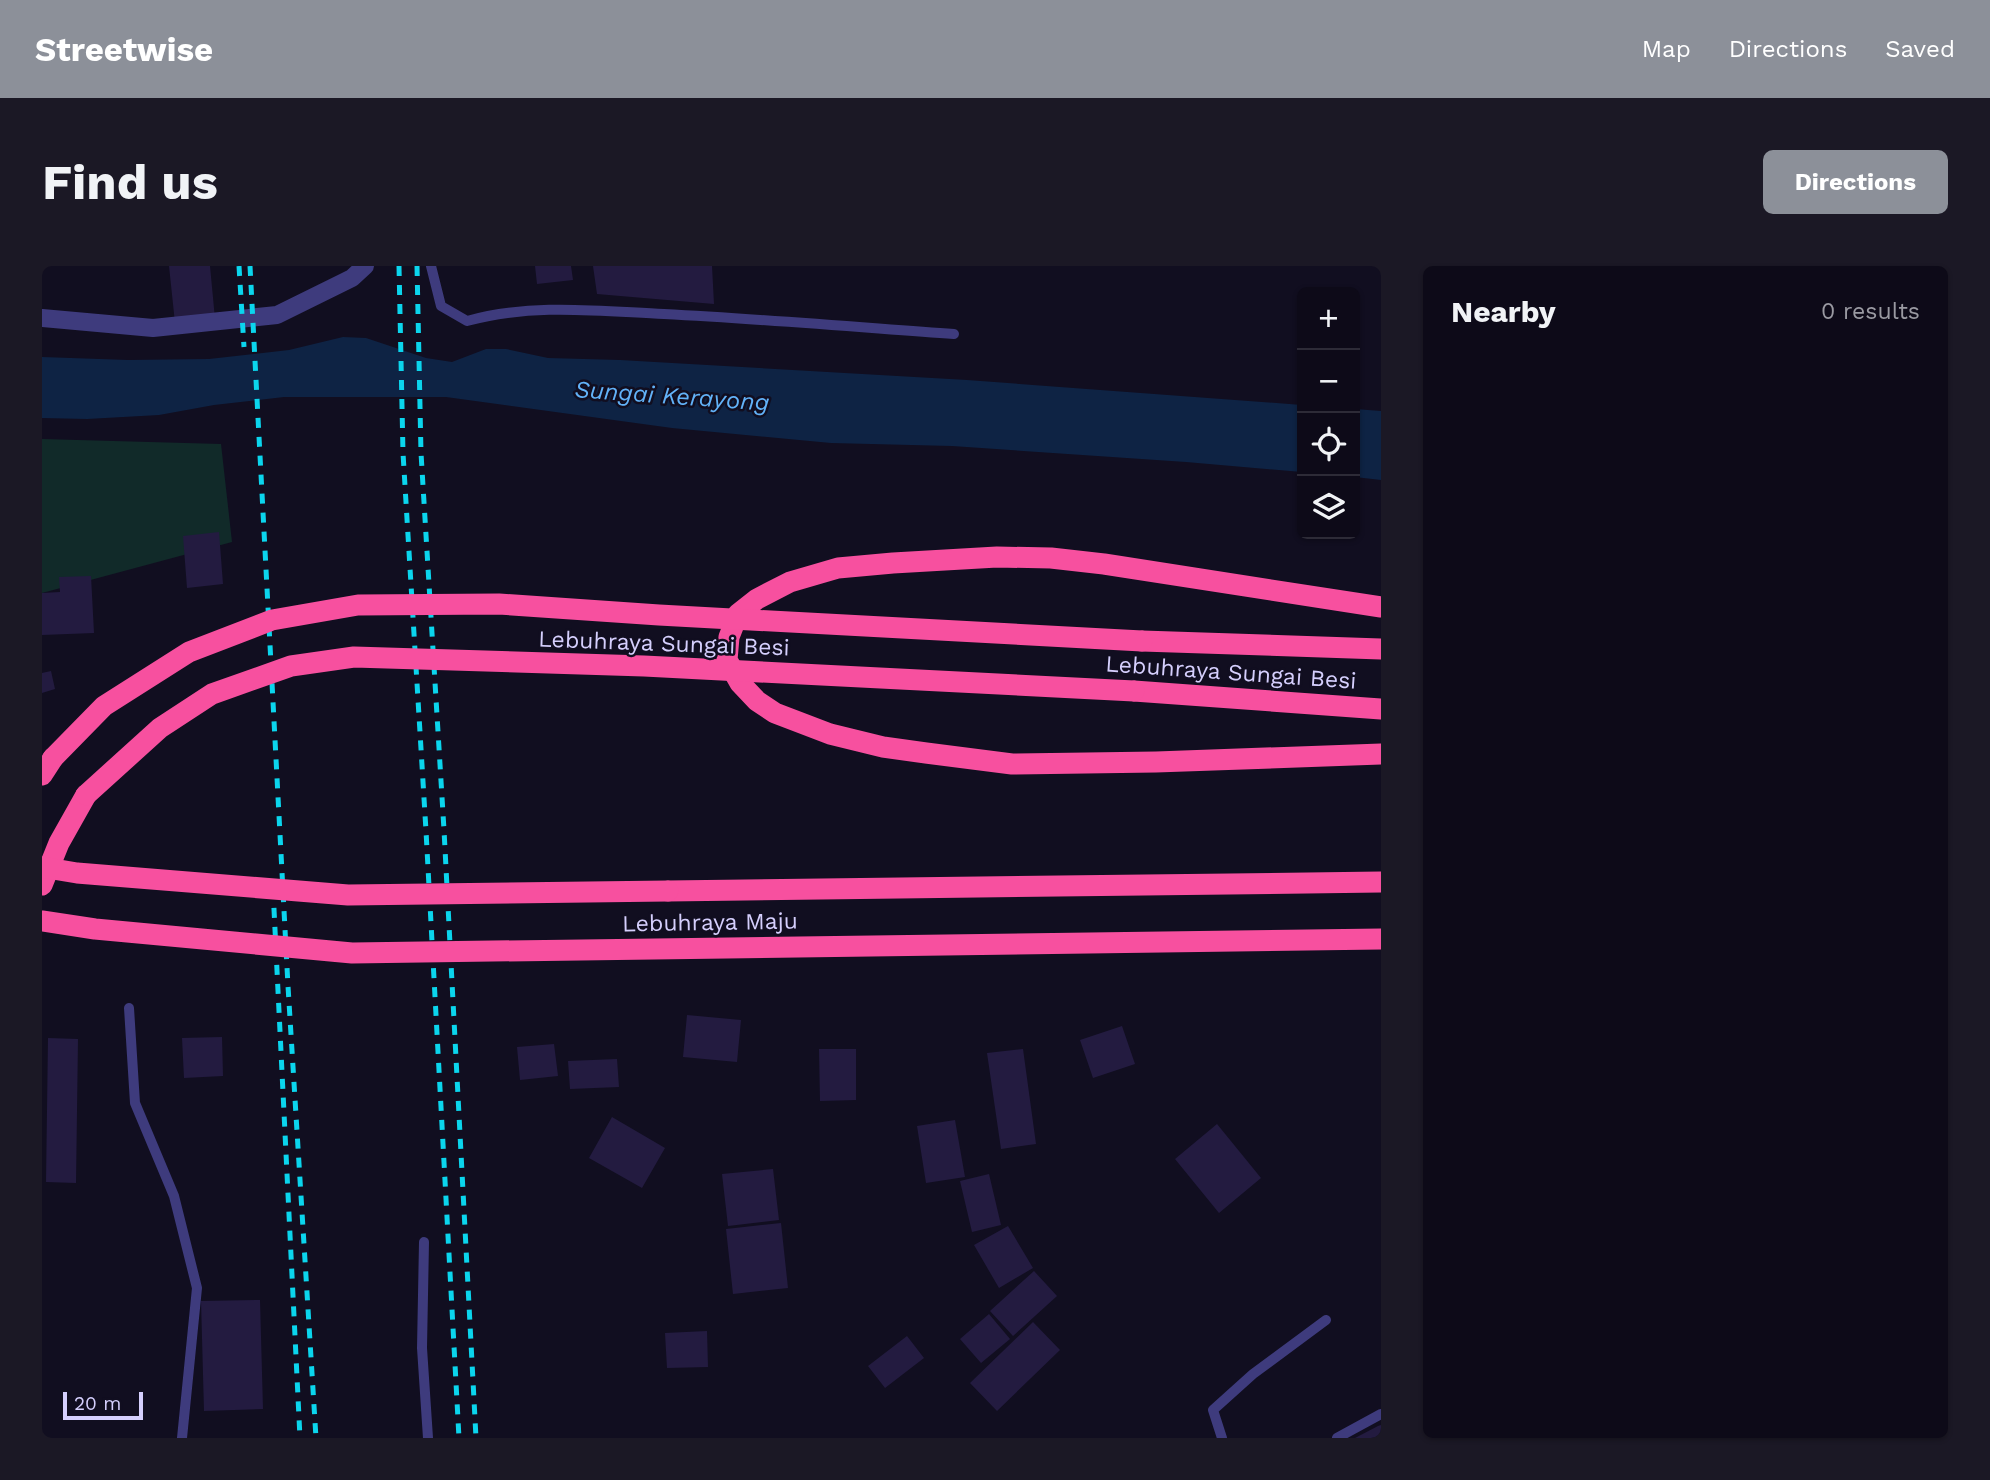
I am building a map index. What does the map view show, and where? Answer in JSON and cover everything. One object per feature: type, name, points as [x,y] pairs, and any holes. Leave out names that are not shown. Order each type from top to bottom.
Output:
[{"type":"highway","points":[[1381,607],[1051,558],[997,557],[879,564],[838,568],[790,582],[757,599],[738,614],[729,637],[727,660],[740,683],[757,701],[775,713],[830,734],[883,747],[1012,764],[1381,754]]},
{"type":"highway","name":"Lebuhraya Sungai Besi","points":[[42,775],[53,758],[104,706],[189,652],[272,620],[358,605],[499,604],[1142,641],[1381,649]]},
{"type":"highway","name":"Lebuhraya Sungai Besi","points":[[42,885],[59,844],[86,795],[160,728],[212,694],[291,666],[354,657],[643,666],[1134,691],[1381,709]]},
{"type":"highway","name":"Lebuhraya Maju","points":[[42,867],[77,873],[348,895],[1381,881]]},
{"type":"highway","name":"Lebuhraya Maju","points":[[42,921],[95,929],[352,953],[1381,939]]},
{"type":"street","points":[[42,318],[153,328],[277,315],[352,278],[365,266]]},
{"type":"lane","points":[[431,266],[441,306],[467,321],[494,314],[553,308],[742,318],[954,334]]},
{"type":"lane","points":[[129,1008],[135,1103],[174,1196],[197,1288],[181,1438]]},
{"type":"lane","points":[[424,1242],[422,1348],[428,1438]]},
{"type":"lane","points":[[1222,1438],[1213,1410],[1253,1374],[1326,1320]]},
{"type":"lane","points":[[1336,1438],[1381,1414]]},
{"type":"green space","points":[[42,439],[221,444],[232,542],[42,593]]},
{"type":"water","name":"Sungai Kerayong","points":[[343,337],[366,338],[426,358],[452,362],[486,349],[506,349],[548,358],[967,380],[1297,405],[1297,472],[952,446],[831,443],[672,428],[446,397],[284,397],[159,415],[87,419],[42,418],[42,357],[209,359],[289,350]]},
{"type":"water","points":[[1360,409],[1381,411],[1381,480],[1360,478]]},
{"type":"building","points":[[169,266],[210,266],[215,319],[175,323]]},
{"type":"building","points":[[535,266],[571,266],[573,280],[537,284]]},
{"type":"building","points":[[593,266],[712,266],[714,304],[597,294]]},
{"type":"building","points":[[219,532],[223,584],[187,588],[183,536]]},
{"type":"building","points":[[91,576],[94,633],[42,635],[42,593],[60,592],[59,577]]},
{"type":"building","points":[[51,671],[55,689],[42,693],[42,673]]},
{"type":"building","points":[[687,1015],[741,1020],[737,1062],[683,1057]]},
{"type":"building","points":[[1122,1026],[1135,1064],[1093,1078],[1080,1040]]},
{"type":"building","points":[[222,1037],[223,1076],[184,1078],[182,1038]]},
{"type":"building","points":[[48,1038],[78,1039],[76,1183],[46,1182]]},
{"type":"building","points":[[554,1044],[558,1076],[520,1080],[517,1047]]},
{"type":"building","points":[[819,1049],[856,1049],[856,1100],[820,1101]]},
{"type":"building","points":[[1023,1049],[1036,1144],[1001,1149],[987,1053]]},
{"type":"building","points":[[617,1059],[619,1087],[570,1089],[568,1061]]},
{"type":"building","points":[[612,1117],[665,1148],[642,1188],[589,1158]]},
{"type":"building","points":[[955,1120],[965,1177],[926,1183],[917,1126]]},
{"type":"building","points":[[1217,1124],[1261,1178],[1219,1213],[1175,1159]]},
{"type":"building","points":[[773,1169],[779,1220],[728,1226],[722,1174]]},
{"type":"building","points":[[989,1174],[1001,1225],[972,1232],[960,1181]]},
{"type":"building","points":[[781,1223],[788,1288],[733,1294],[726,1229]]},
{"type":"building","points":[[1008,1226],[1033,1268],[999,1288],[974,1245]]},
{"type":"building","points":[[1034,1271],[1057,1296],[1013,1336],[990,1311]]},
{"type":"building","points":[[260,1300],[263,1409],[204,1411],[201,1301]]},
{"type":"building","points":[[989,1314],[1010,1339],[981,1363],[960,1339]]},
{"type":"building","points":[[1033,1322],[1060,1350],[997,1411],[970,1383]]},
{"type":"building","points":[[707,1331],[708,1367],[667,1368],[665,1333]]},
{"type":"building","points":[[907,1336],[924,1358],[885,1388],[868,1366]]},
{"type":"building","points":[[1381,1425],[1381,1438],[1355,1438],[1378,1426]]},
{"type":"railway","points":[[239,266],[244,347]]},
{"type":"railway","points":[[250,266],[288,986],[316,1438]]},
{"type":"railway","points":[[399,266],[403,453],[459,1438]]},
{"type":"railway","points":[[417,266],[421,453],[476,1438]]},
{"type":"railway","points":[[273,889],[300,1438]]}]
